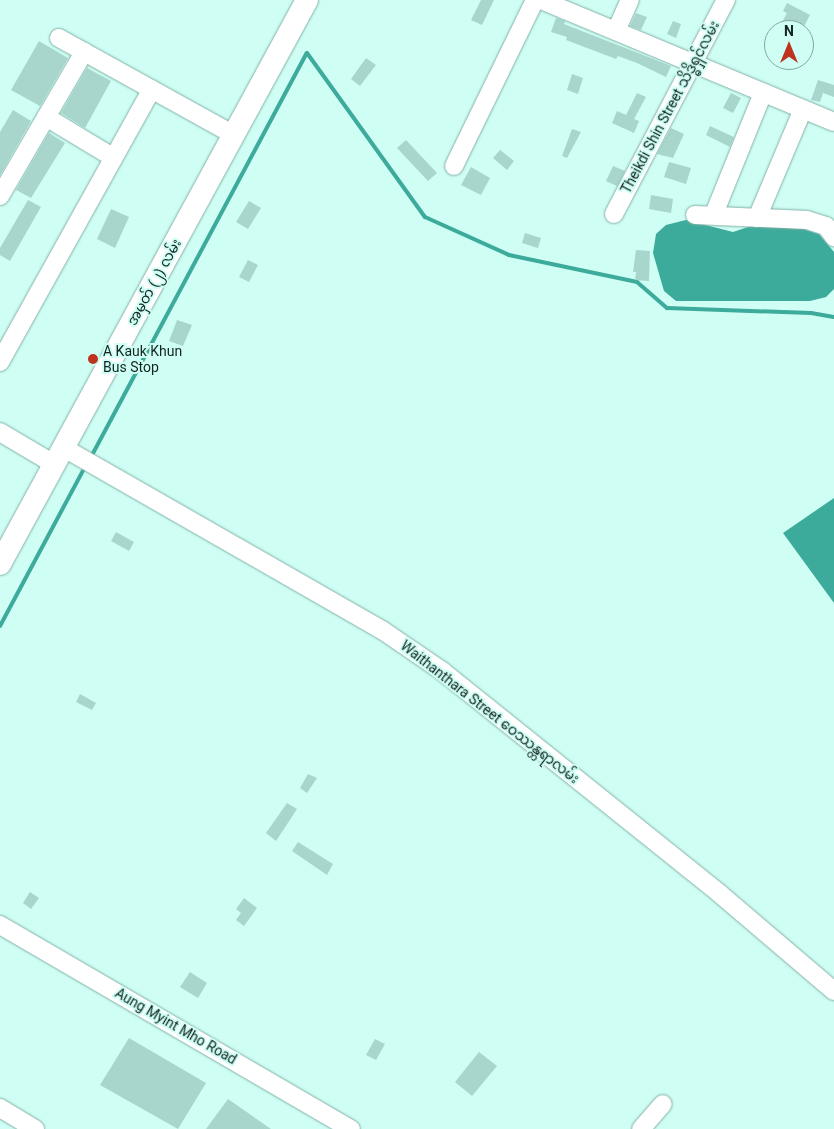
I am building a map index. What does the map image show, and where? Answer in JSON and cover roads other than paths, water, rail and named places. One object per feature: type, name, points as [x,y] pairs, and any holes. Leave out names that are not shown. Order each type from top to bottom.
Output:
[{"type":"main road","name":"အမှတ် (၂) လမ်း","points":[[0,564],[308,0]]},
{"type":"street","points":[[454,166],[535,0]]},
{"type":"street","points":[[541,0],[834,122]]},
{"type":"street","points":[[616,31],[630,0]]},
{"type":"street","name":"Theikdi Shin Street သိဒ္ဓိရှင်လမ်း","points":[[614,214],[726,0]]},
{"type":"street","points":[[60,38],[234,135]]},
{"type":"street","points":[[0,196],[84,52]]},
{"type":"street","points":[[0,362],[152,90]]},
{"type":"street","points":[[714,214],[763,92]]},
{"type":"street","points":[[757,218],[804,110]]},
{"type":"street","points":[[46,117],[114,158]]},
{"type":"street","points":[[695,215],[714,214],[819,222],[834,237]]},
{"type":"street","name":"Waithanthara Street ဝေဿန္တရာလမ်း","points":[[0,432],[59,456],[382,630],[442,671],[712,888],[834,991]]},
{"type":"street","name":"Aung Myint Mho Road","points":[[0,925],[350,1129]]},
{"type":"street","points":[[641,1129],[663,1104]]},
{"type":"street","points":[[0,1108],[35,1129]]},
{"type":"waterway","points":[[91,457],[307,53],[425,217],[509,255],[637,282],[667,308],[811,313],[834,317]]},
{"type":"waterway","points":[[0,626],[86,465]]},
{"type":"place","name":"A Kauk Khun Bus Stop","points":[[93,359]]}]
